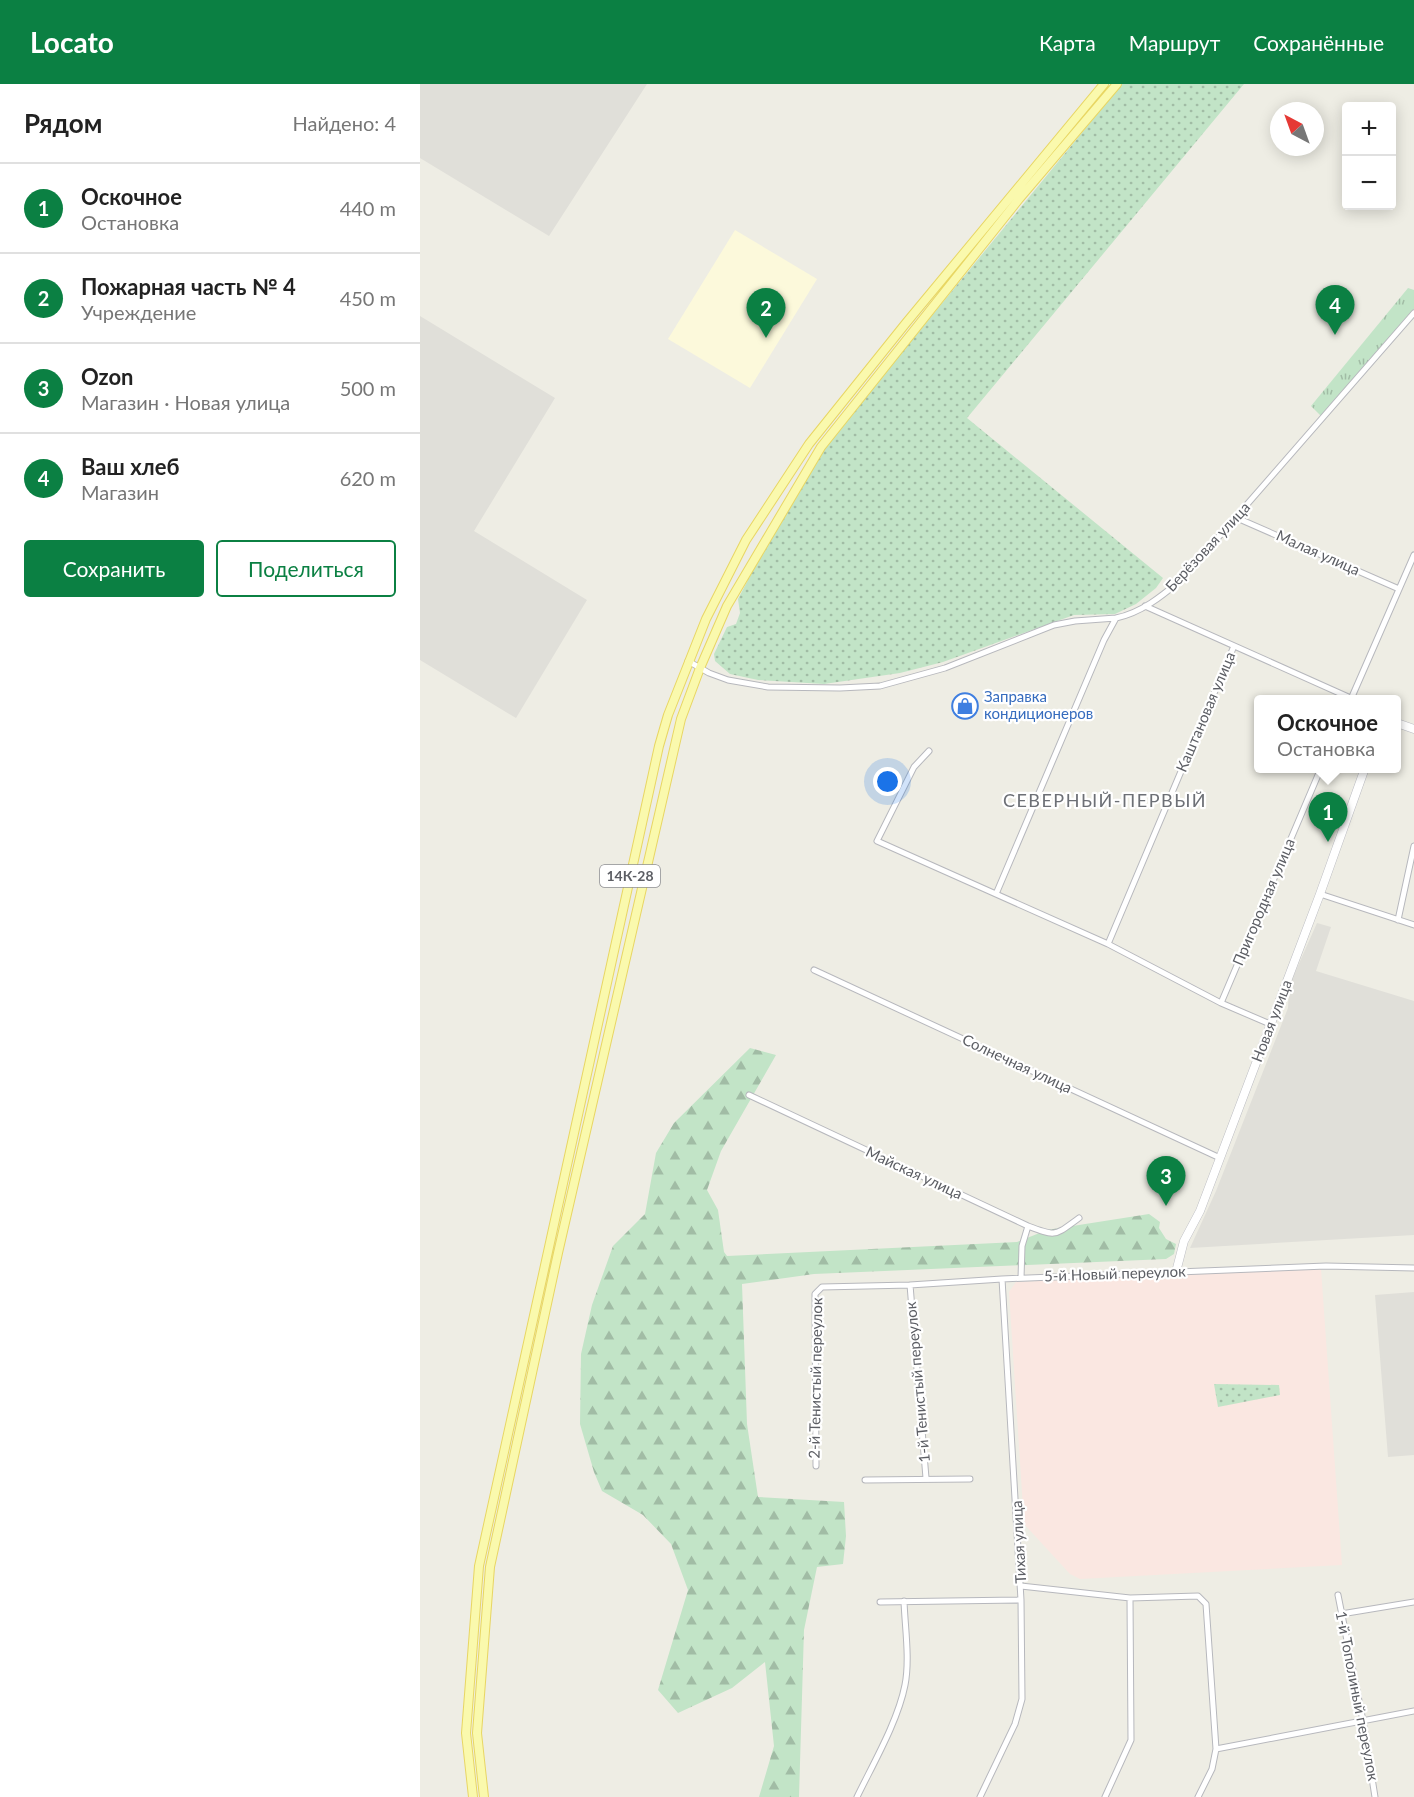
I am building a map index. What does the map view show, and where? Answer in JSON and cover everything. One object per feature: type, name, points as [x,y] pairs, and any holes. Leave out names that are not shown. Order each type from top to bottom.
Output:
[{"type":"main road","name":"14К-28","points":[[473,1797],[466,1733],[479,1566],[656,757],[668,715],[688,661],[746,540],[809,444],[1104,84]]},
{"type":"main road","name":"14К-28","points":[[484,1797],[477,1733],[490,1567],[563,1230],[681,719],[727,606],[821,447],[1019,199],[1117,84]]},
{"type":"street","name":"Берёзовая улица","points":[[688,661],[735,682],[768,687],[880,686],[945,668],[1054,626],[1075,621],[1130,616],[1163,596],[1181,580],[1414,313]]},
{"type":"street","name":"Малая улица","points":[[1236,518],[1399,590]]},
{"type":"street","points":[[1354,695],[1414,555]]},
{"type":"street","points":[[1145,606],[1343,695]]},
{"type":"street","points":[[996,894],[1104,640],[1116,618]]},
{"type":"street","name":"Каштановая улица","points":[[1108,944],[1234,646]]},
{"type":"street","points":[[929,751],[921,756],[914,767],[877,842],[1108,944],[1221,1003],[1270,1024]]},
{"type":"street","name":"Пригородная улица","points":[[1221,1003],[1319,773]]},
{"type":"street","name":"Новая улица","points":[[1176,1272],[1184,1241],[1200,1211],[1363,773]]},
{"type":"street","points":[[1398,920],[1414,846]]},
{"type":"street","points":[[1320,894],[1414,925]]},
{"type":"street","name":"Солнечная улица","points":[[814,970],[1220,1158]]},
{"type":"street","name":"Майская улица","points":[[749,1095],[1028,1226],[1050,1234],[1057,1234],[1078,1218]]},
{"type":"street","points":[[1021,1278],[1022,1246],[1028,1226]]},
{"type":"street","name":"5-й Новый переулок","points":[[818,1289],[822,1287],[1326,1266],[1414,1268]]},
{"type":"street","name":"Тихая улица","points":[[980,1797],[1015,1724],[1022,1700],[1021,1586],[1002,1279]]},
{"type":"street","name":"1-й Тенистый переулок","points":[[910,1285],[926,1478]]},
{"type":"street","name":"2-й Тенистый переулок","points":[[816,1466],[815,1294],[818,1289]]},
{"type":"street","points":[[865,1480],[970,1479]]},
{"type":"street","points":[[1021,1586],[1130,1598],[1198,1596],[1206,1604],[1216,1749],[1212,1770],[1198,1797]]},
{"type":"street","name":"1-й Тополиный переулок","points":[[1338,1595],[1363,1721],[1375,1797]]},
{"type":"street","points":[[1105,1797],[1131,1740],[1130,1598]]},
{"type":"street","points":[[880,1602],[1021,1600]]},
{"type":"street","points":[[857,1797],[892,1723],[905,1686],[907,1670],[904,1601]]},
{"type":"street","points":[[1341,1614],[1414,1602]]},
{"type":"street","points":[[1216,1749],[1414,1711]]},
{"type":"shaded area","points":[[420,84],[647,84],[549,236],[420,158]]},
{"type":"shaded area","points":[[735,230],[817,279],[750,388],[668,339]]},
{"type":"shaded area","points":[[420,316],[555,398],[474,531],[587,600],[516,718],[420,660]]},
{"type":"shaded area","points":[[1317,923],[1331,927],[1316,971],[1414,1001],[1414,1235],[1190,1248],[1216,1191],[1288,1008],[1289,986]]},
{"type":"shaded area","points":[[1321,1269],[1342,1565],[1080,1579],[1070,1574],[1024,1524],[1009,1292],[1016,1282]]},
{"type":"shaded area","points":[[1414,1292],[1414,1455],[1388,1457],[1375,1295]]},
{"type":"green space","points":[[1122,84],[1244,84],[967,418],[1163,578],[1156,588],[1136,604],[1115,614],[1074,615],[943,662],[900,673],[824,684],[758,680],[730,674],[715,661],[714,654],[727,627],[736,624],[740,613],[738,599],[769,540],[828,442]]},
{"type":"green space","points":[[1408,288],[1414,290],[1414,309],[1321,416],[1311,406]]},
{"type":"green space","points":[[750,1048],[776,1055],[721,1151],[707,1190],[718,1210],[724,1252],[727,1256],[1017,1242],[1047,1230],[1149,1214],[1160,1222],[1159,1228],[1166,1239],[1176,1244],[1174,1254],[1166,1259],[814,1274],[742,1284],[747,1424],[758,1497],[844,1502],[846,1536],[843,1564],[817,1567],[804,1630],[799,1797],[759,1797],[774,1746],[765,1662],[732,1688],[678,1713],[658,1690],[688,1590],[671,1544],[643,1515],[602,1491],[580,1424],[581,1354],[592,1305],[613,1246],[645,1214],[656,1153],[674,1123]]},
{"type":"green space","points":[[1214,1384],[1279,1385],[1280,1395],[1218,1407]]},
{"type":"place","name":"Ваш хлеб","points":[[1335,335]]},
{"type":"place","name":"Пожарная часть № 4","points":[[766,338]]},
{"type":"place","name":"Заправка кондиционеров","points":[[965,706]]},
{"type":"place","name":"Оскочное","points":[[1328,842]]},
{"type":"place","name":"Ozon","points":[[1166,1206]]},
{"type":"district","name":"СЕВЕРНЫЙ-ПЕРВЫЙ","points":[[1105,801]]}]
